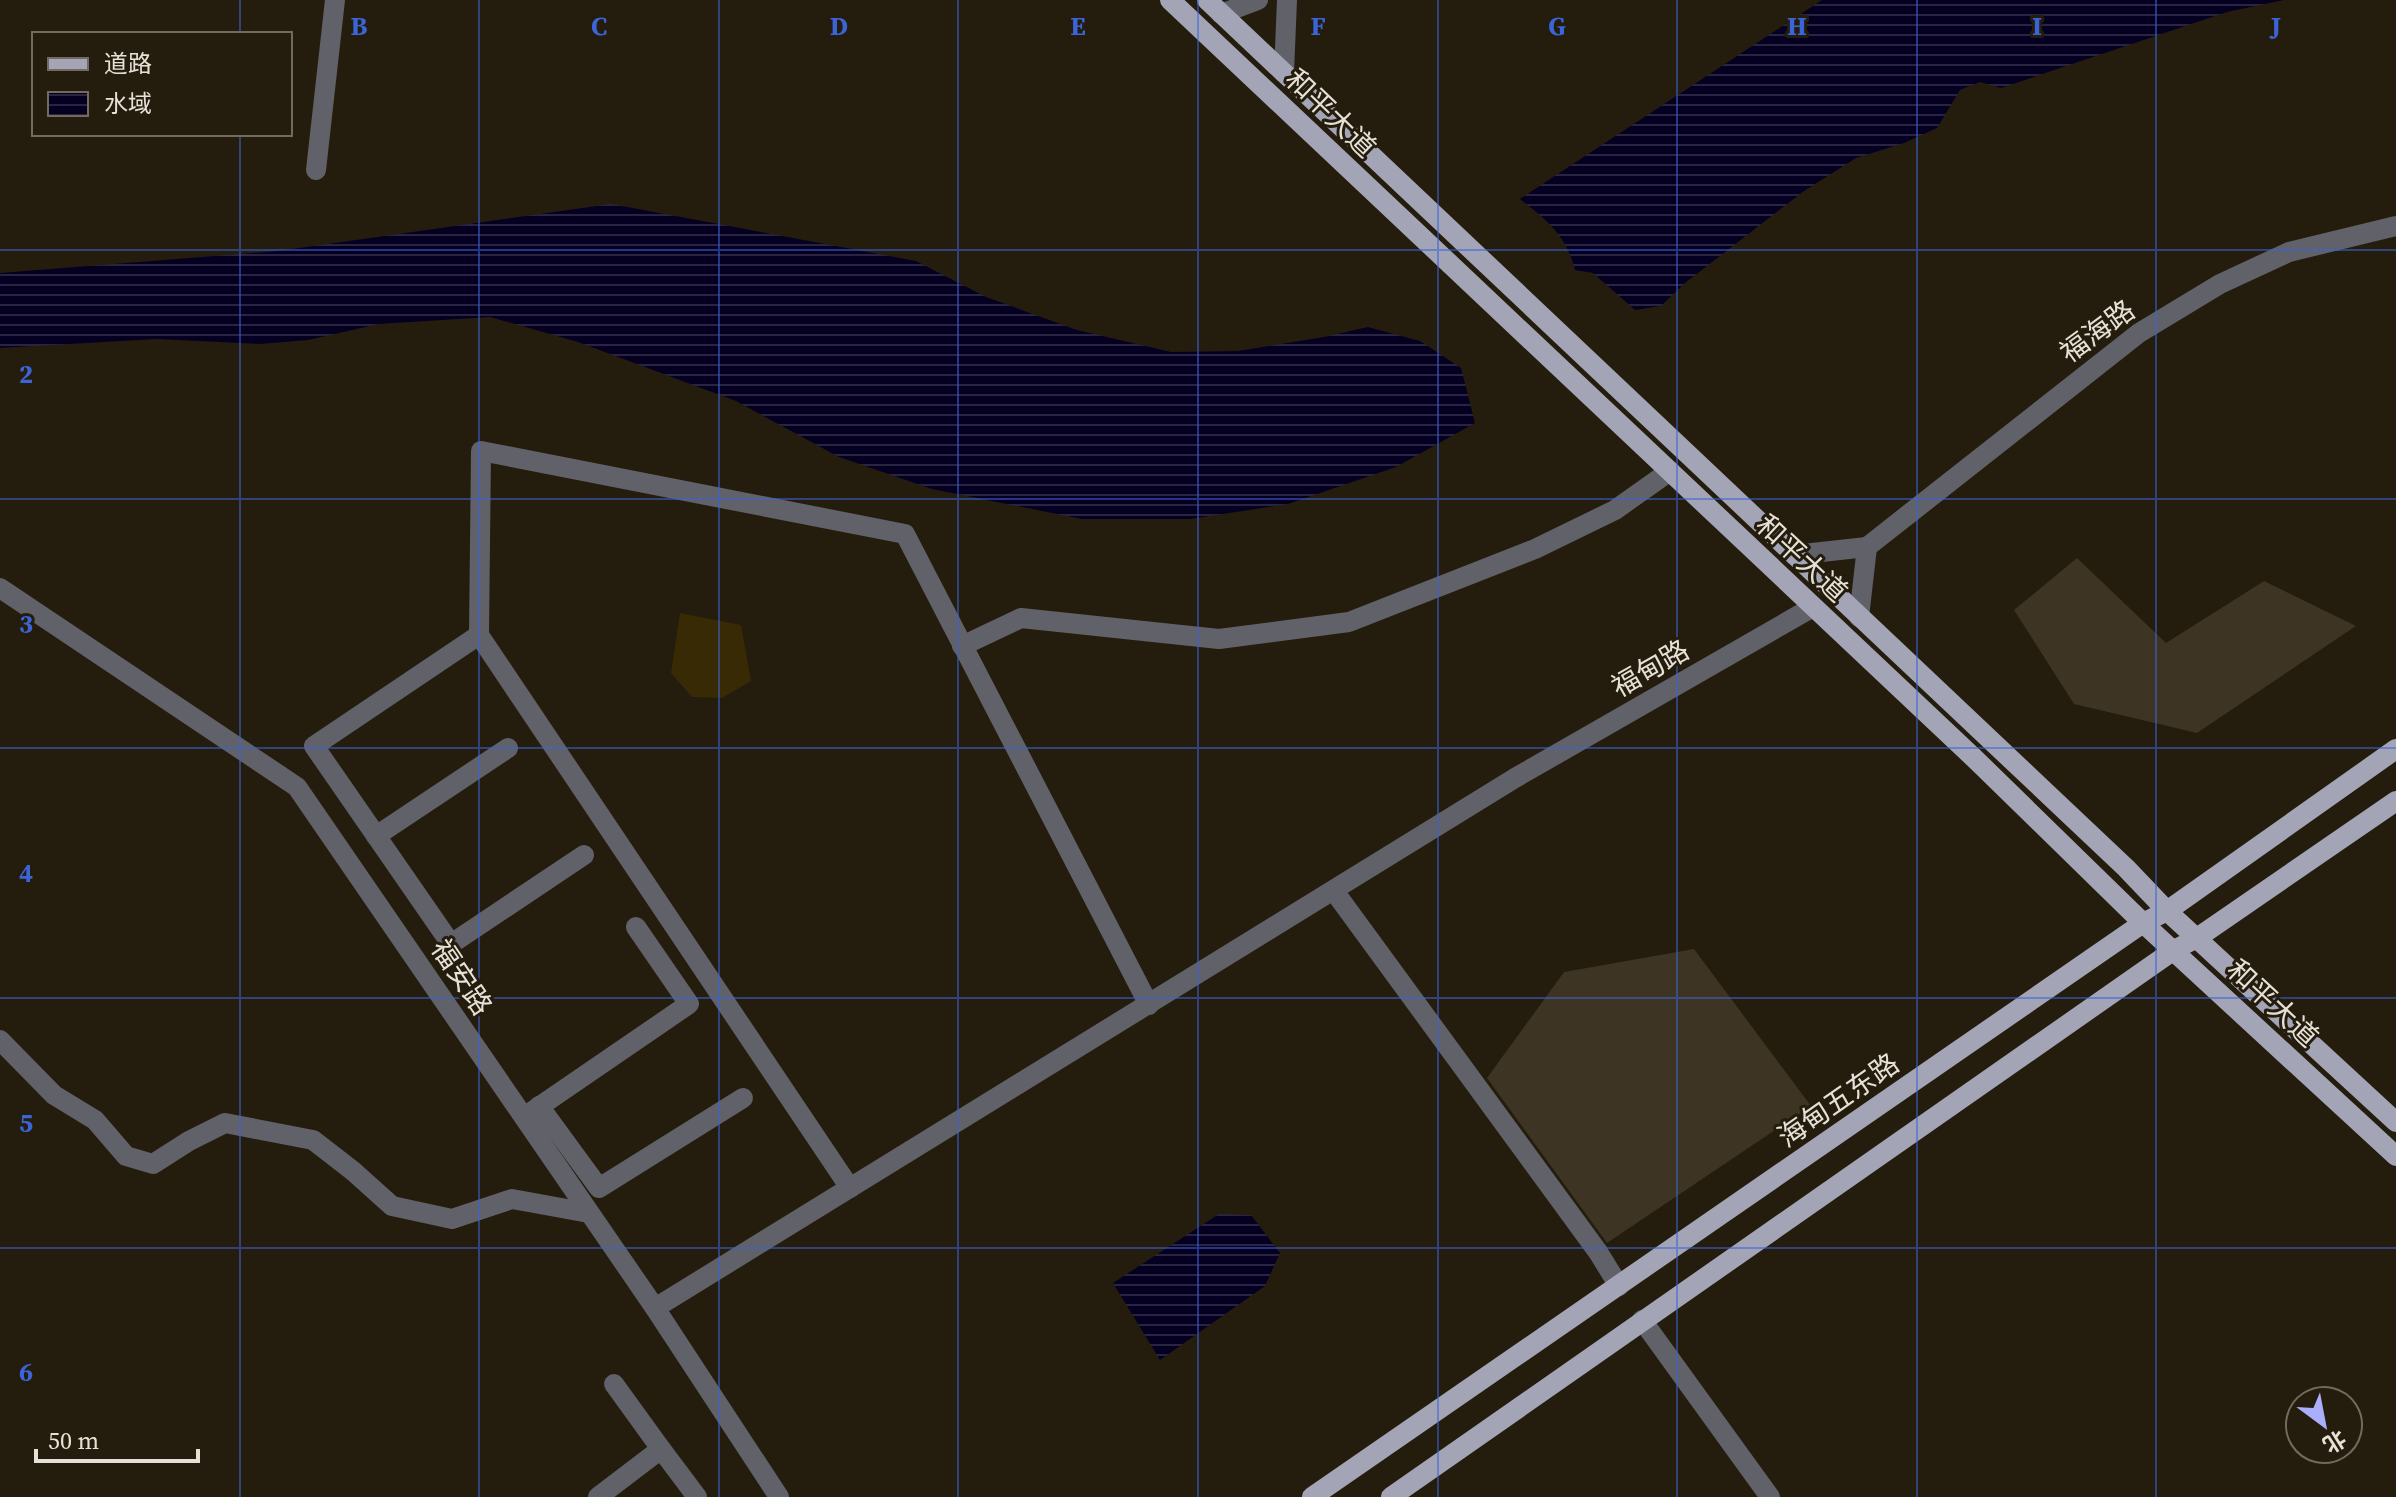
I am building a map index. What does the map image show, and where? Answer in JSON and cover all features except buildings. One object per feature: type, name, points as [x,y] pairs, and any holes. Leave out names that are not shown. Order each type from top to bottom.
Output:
[{"type":"main road","name":"和平大道","points":[[1170,0],[1974,758],[2143,923],[2396,1156]]},
{"type":"main road","name":"和平大道","points":[[1214,7],[2126,868],[2167,911],[2396,1122]]},
{"type":"main road","name":"海甸五东路","points":[[1312,1497],[2143,923],[2167,911],[2396,749]]},
{"type":"main road","points":[[1391,1497],[2174,950],[2197,938],[2396,801]]},
{"type":"street","points":[[316,170],[335,0]]},
{"type":"street","points":[[1214,7],[1258,0]]},
{"type":"street","points":[[1284,73],[1287,0]]},
{"type":"street","name":"福海路","points":[[1867,547],[2139,333],[2220,284],[2289,252],[2396,226]]},
{"type":"street","points":[[850,1188],[479,635],[481,451],[905,534],[1149,1005]]},
{"type":"street","points":[[962,646],[1021,618],[1219,639],[1349,622],[1535,549],[1615,510],[1670,471]]},
{"type":"street","points":[[1794,555],[1867,547],[1859,617]]},
{"type":"street","name":"福安路","points":[[0,588],[297,787],[531,1112],[589,1213],[779,1497]]},
{"type":"street","name":"福甸路","points":[[655,1308],[1515,778],[1813,607]]},
{"type":"street","points":[[479,635],[314,746],[451,944],[584,855]]},
{"type":"street","points":[[376,836],[508,748]]},
{"type":"street","points":[[1334,891],[1589,1240],[1619,1286]]},
{"type":"street","points":[[636,927],[689,1004],[531,1112],[599,1188],[743,1098]]},
{"type":"street","points":[[0,1040],[54,1095],[95,1120],[126,1156],[153,1164],[225,1123],[313,1140],[392,1206],[452,1219],[512,1199],[589,1213]]},
{"type":"street","points":[[1642,1320],[1770,1497]]},
{"type":"street","points":[[614,1384],[697,1497]]},
{"type":"street","points":[[598,1497],[661,1449]]},
{"type":"shaded area","points":[[680,613],[741,625],[751,681],[722,698],[692,697],[671,673]]},
{"type":"water","points":[[1822,0],[2284,0],[2227,12],[2001,88],[1980,82],[1960,90],[1937,128],[1904,143],[1856,158],[1804,191],[1685,283],[1661,306],[1635,310],[1593,273],[1575,270],[1567,247],[1555,230],[1520,199]]},
{"type":"water","points":[[611,204],[916,261],[986,297],[1077,330],[1171,352],[1238,351],[1368,327],[1420,341],[1461,368],[1475,423],[1396,467],[1288,504],[1190,519],[1082,519],[932,489],[839,457],[736,401],[578,342],[490,317],[379,324],[308,340],[260,344],[156,339],[0,348],[0,273],[278,251]]},
{"type":"water","points":[[1219,1214],[1251,1215],[1280,1253],[1265,1286],[1160,1360],[1113,1283]]}]
